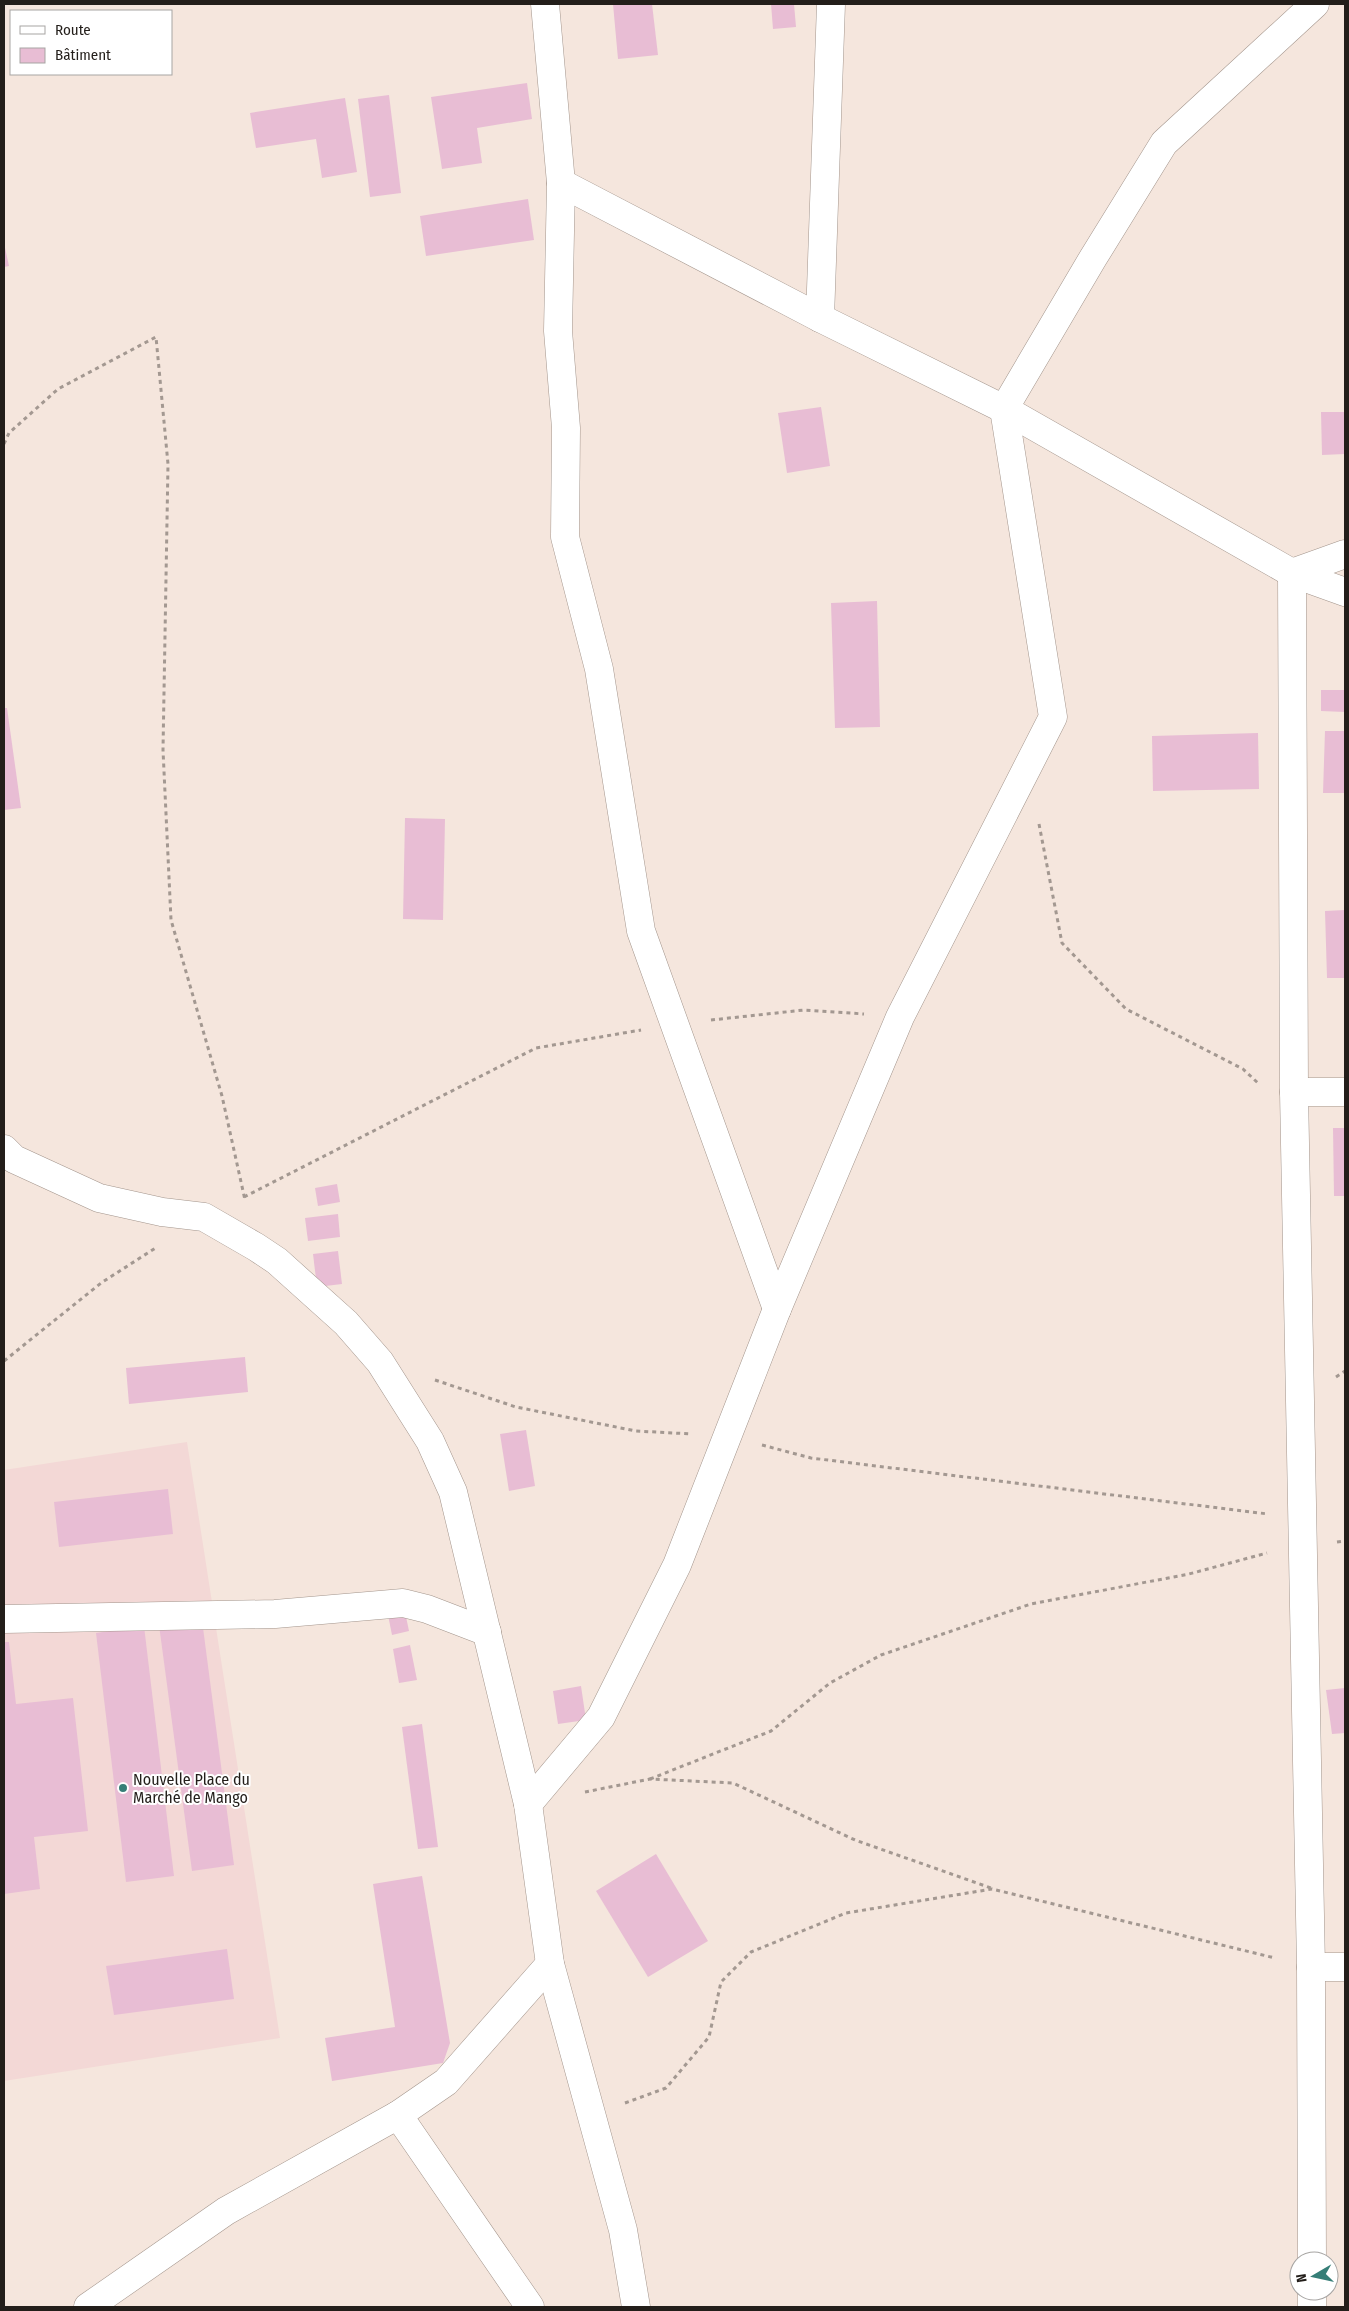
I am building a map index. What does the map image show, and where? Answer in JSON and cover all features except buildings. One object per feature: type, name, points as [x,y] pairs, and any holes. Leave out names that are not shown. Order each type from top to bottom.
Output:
[{"type":"street","points":[[545,4],[561,183],[558,331],[566,428],[565,537],[599,669],[641,931],[777,1309]]},
{"type":"street","points":[[820,318],[831,4]]},
{"type":"street","points":[[528,1804],[602,1716],[677,1565],[777,1309],[900,1017],[1053,717],[1004,409],[1093,258],[1164,144],[1315,4]]},
{"type":"street","points":[[561,183],[820,318],[1004,409],[1292,573],[1345,592]]},
{"type":"street","points":[[1292,573],[1345,554]]},
{"type":"street","points":[[1292,573],[1294,1104],[1311,1967],[1312,2251]]},
{"type":"street","points":[[1294,1104],[1345,1092]]},
{"type":"street","points":[[4,1149],[14,1159],[99,1198],[162,1212],[204,1217],[277,1261],[346,1323],[380,1362],[430,1441],[453,1492],[528,1804],[550,1964],[623,2230],[636,2307]]},
{"type":"street","points":[[4,1619],[275,1614],[403,1603],[427,1609],[487,1632]]},
{"type":"street","points":[[88,2307],[226,2211],[398,2115],[446,2082],[550,1964]]},
{"type":"street","points":[[1311,1967],[1345,1967]]},
{"type":"street","points":[[398,2115],[530,2307]]},
{"type":"path","points":[[4,444],[10,433],[58,389],[156,337],[168,464],[163,750],[171,920],[222,1096],[256,1247]]},
{"type":"path","points":[[1038,819],[1062,943],[1126,1009],[1243,1069],[1294,1104]]},
{"type":"path","points":[[4,1361],[101,1283],[204,1217],[536,1048],[674,1024],[804,1010],[900,1017]]},
{"type":"path","points":[[380,1362],[516,1407],[636,1431],[727,1437],[812,1458],[1301,1531],[1345,1541]]},
{"type":"path","points":[[584,1792],[650,1779],[771,1731],[830,1683],[881,1656],[1031,1604],[1189,1574],[1301,1531]]},
{"type":"path","points":[[650,1779],[733,1783],[855,1840],[992,1888],[1311,1967]]},
{"type":"path","points":[[591,2114],[666,2088],[709,2038],[722,1982],[751,1952],[846,1913],[992,1888]]},
{"type":"shaded area","name":"Nouvelle Place du Marché de Mango","points":[[187,1442],[280,2038],[4,2081],[4,1470]]},
{"type":"place","name":"Nouvelle Place du Marché de Mango","points":[[123,1788]]}]
